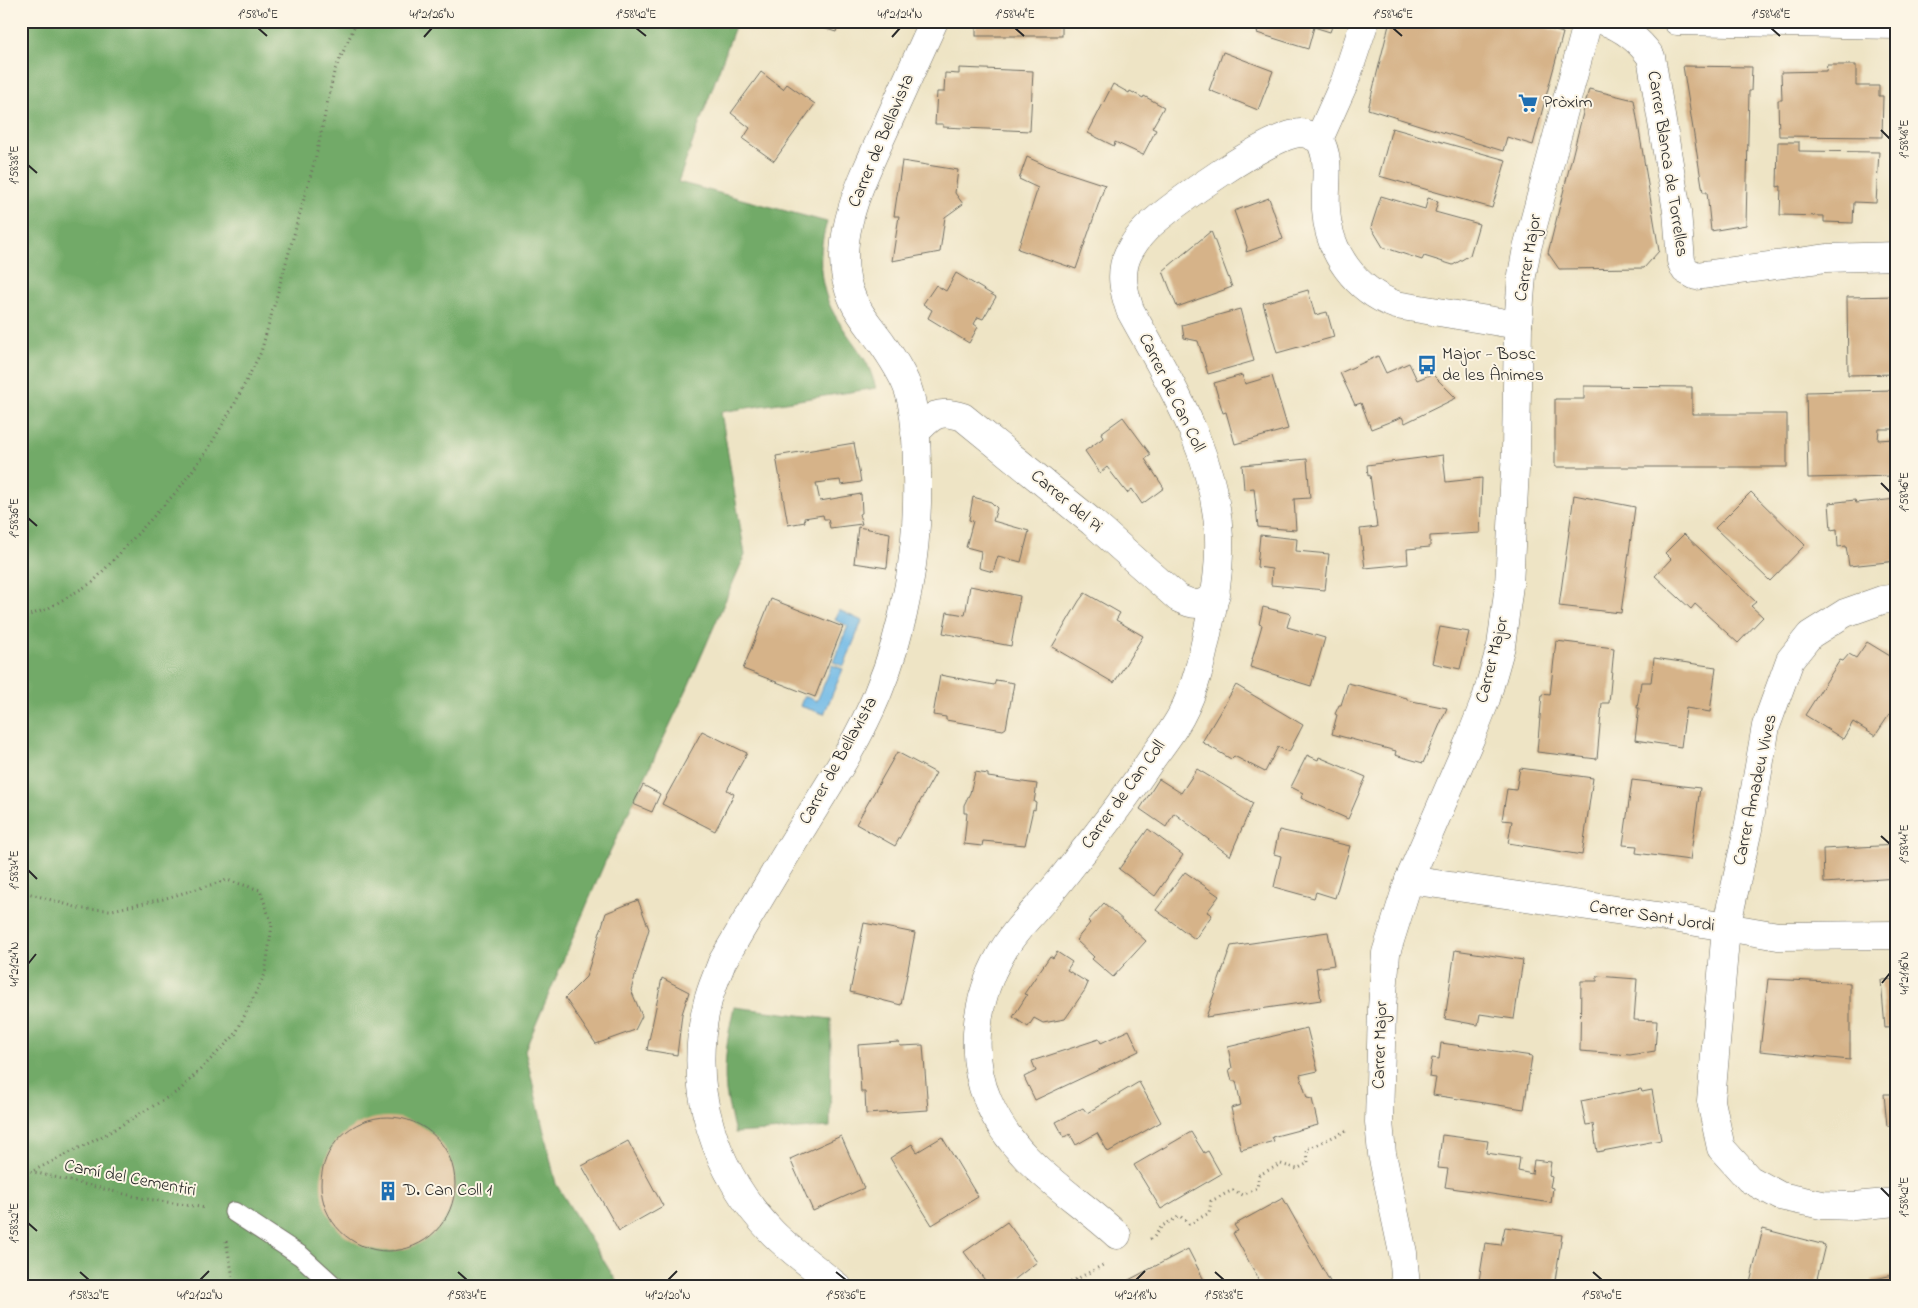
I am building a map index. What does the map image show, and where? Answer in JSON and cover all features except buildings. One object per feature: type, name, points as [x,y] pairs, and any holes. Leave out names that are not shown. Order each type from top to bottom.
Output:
[{"type":"street","name":"Carrer de Bellavista","points":[[838,1287],[775,1234],[740,1194],[730,1178],[714,1141],[703,1100],[701,1079],[702,1040],[707,1004],[722,962],[859,733],[878,694],[889,664],[908,589],[915,537],[917,472],[914,416],[909,390],[881,341],[864,320],[853,300],[845,278],[843,257],[848,224],[861,184],[934,21]]},
{"type":"street","points":[[1364,21],[1345,81],[1319,138],[1325,148],[1327,168],[1326,210],[1334,248],[1354,277],[1367,290],[1380,299],[1396,305],[1518,325]]},
{"type":"street","name":"Carrer Major","points":[[1406,1287],[1403,1253],[1382,1154],[1379,1122],[1382,1008],[1386,953],[1409,880],[1486,698],[1501,646],[1510,585],[1516,450],[1518,325],[1522,275],[1527,248],[1588,21]]},
{"type":"street","name":"Carrer Blanca de Torrelles","points":[[1604,21],[1617,25],[1641,43],[1651,58],[1677,210],[1681,261],[1685,270],[1696,276],[1827,258],[1897,256]]},
{"type":"street","points":[[1676,21],[1897,25]]},
{"type":"street","name":"Carrer Blanca de Torrelles","points":[[1651,58],[1676,21]]},
{"type":"street","name":"Carrer de Can Coll","points":[[1114,1248],[1034,1167],[1000,1126],[981,1083],[976,1038],[981,1008],[989,980],[1000,955],[1018,929],[1087,848],[1129,793],[1180,718],[1194,690],[1216,594],[1219,571],[1219,537],[1210,482],[1192,427],[1130,310],[1122,276],[1127,256],[1146,230],[1182,199],[1267,145],[1284,137],[1301,133],[1319,138]]},
{"type":"street","name":"Carrer del Pi","points":[[915,433],[937,413],[949,413],[963,417],[1092,522],[1178,598],[1193,605],[1205,603],[1216,594]]},
{"type":"street","name":"Carrer Amadeu Vives","points":[[1897,598],[1882,600],[1845,613],[1810,635],[1790,660],[1766,726],[1748,829],[1726,928],[1711,1101],[1721,1148],[1750,1179],[1780,1196],[1822,1205],[1854,1206],[1897,1202]]},
{"type":"street","name":"Carrer Sant Jordi","points":[[1409,880],[1685,920],[1778,936],[1897,935]]},
{"type":"lane","points":[[234,1212],[301,1256],[335,1287]]},
{"type":"path","points":[[21,618],[47,609],[93,582],[177,491],[207,452],[234,405],[261,352],[316,156],[334,72],[357,21]]},
{"type":"path","points":[[21,891],[82,909],[112,910],[163,900],[227,880],[260,890],[272,925],[265,974],[235,1034],[180,1090],[103,1136],[31,1172]]},
{"type":"path","points":[[1148,1240],[1154,1237],[1162,1226],[1180,1216],[1189,1224],[1209,1213],[1211,1201],[1233,1190],[1243,1195],[1257,1188],[1259,1175],[1281,1164],[1297,1169],[1308,1163],[1307,1149],[1345,1130],[1379,1122]]},
{"type":"path","name":"Camí del Cementiri","points":[[21,1169],[141,1198],[234,1212]]},
{"type":"path","points":[[234,1212],[225,1239],[235,1287]]},
{"type":"path","points":[[1062,1287],[1114,1248]]},
{"type":"green space","points":[[21,21],[737,21],[678,182],[827,222],[821,255],[824,287],[831,308],[867,363],[876,388],[721,412],[745,555],[687,689],[605,862],[525,1050],[556,1184],[620,1287],[21,1287]]},
{"type":"green space","points":[[734,1007],[831,1019],[830,1127],[735,1133],[726,1091],[725,1070],[728,1038]]},
{"type":"water","points":[[839,610],[862,621],[844,666],[833,662],[848,626],[835,620]]},
{"type":"water","points":[[832,665],[843,669],[824,714],[800,706],[804,696],[817,701]]},
{"type":"place","name":"Pròxim","points":[[1528,103]]},
{"type":"place","name":"Major - Bosc de les Ànimes","points":[[1427,365]]},
{"type":"place","name":"D. Can Coll 1","points":[[388,1191]]}]
